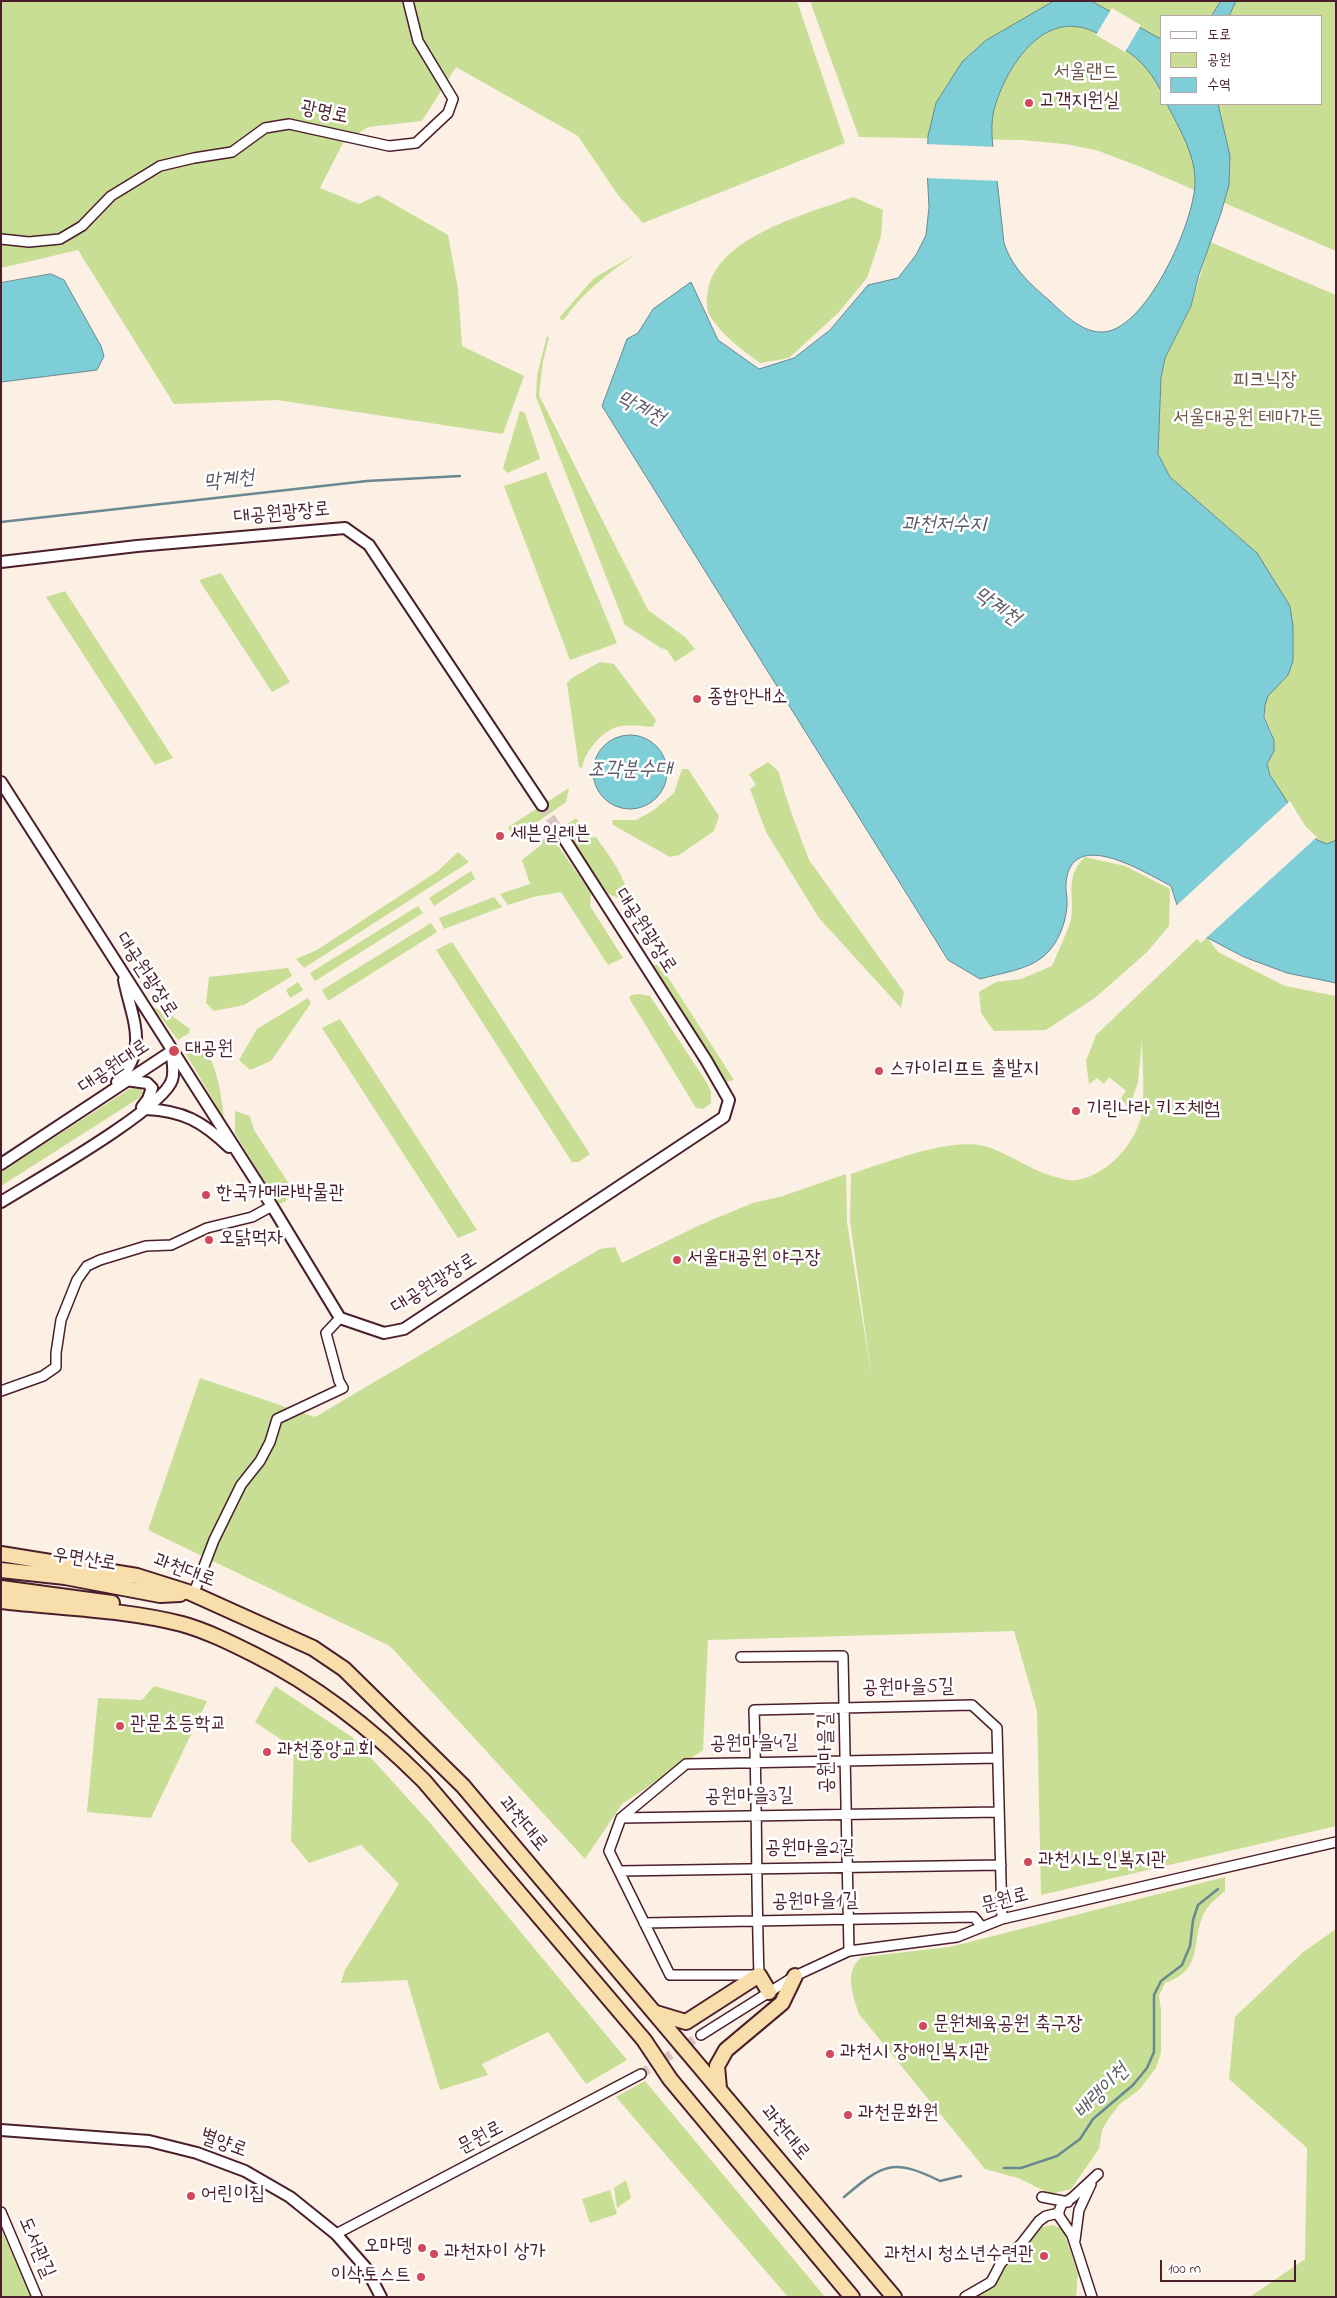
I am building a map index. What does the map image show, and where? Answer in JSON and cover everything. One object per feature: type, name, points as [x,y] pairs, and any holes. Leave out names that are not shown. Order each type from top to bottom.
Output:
[{"type":"highway","name":"과천대로","points":[[1,1554],[137,1576],[192,1594],[313,1648],[344,1669],[463,1786],[894,2297]]},
{"type":"highway","name":"우면산로","points":[[1,1570],[65,1577],[160,1594],[192,1594]]},
{"type":"highway","name":"우면산로","points":[[1,1588],[154,1610],[182,1624]]},
{"type":"highway","points":[[1,1601],[113,1612],[182,1624],[222,1638],[304,1682],[362,1723],[424,1781],[644,2040],[670,2079],[852,2297]]},
{"type":"highway","points":[[656,2013],[686,2022],[759,1975],[769,1992]]},
{"type":"highway","points":[[718,2088],[717,2066],[726,2050],[782,2003],[795,1976]]},
{"type":"street","name":"광명로","points":[[1,239],[29,242],[60,239],[82,226],[111,196],[160,166],[232,152],[265,128],[288,124],[389,146],[416,143],[448,113],[452,99],[418,41],[408,1]]},
{"type":"street","name":"대공원광장로","points":[[1,562],[137,546],[345,528],[370,545],[542,805]]},
{"type":"street","name":"대공원광장로","points":[[1,782],[272,1206],[340,1318],[384,1333],[404,1328],[724,1117],[729,1100],[706,1060],[565,840]]},
{"type":"street","points":[[100,1099],[122,1076],[136,1055],[137,1034],[122,974]]},
{"type":"street","name":"대공원대로","points":[[1,1164],[172,1051]]},
{"type":"street","name":"대공원대로","points":[[1,1202],[132,1120],[163,1095],[173,1079],[172,1051]]},
{"type":"street","points":[[126,1080],[147,1083],[152,1088],[148,1099],[132,1120]]},
{"type":"street","points":[[146,1109],[175,1112],[189,1117],[207,1127],[241,1159]]},
{"type":"street","points":[[1,1392],[44,1376],[56,1367],[61,1320],[77,1280],[87,1266],[100,1260],[146,1246],[171,1245],[207,1228],[252,1217],[272,1206]]},
{"type":"street","points":[[192,1594],[214,1540],[242,1485],[260,1461],[270,1442],[277,1419],[342,1388],[326,1333],[340,1318]]},
{"type":"street","name":"공원마을길","points":[[741,1657],[843,1656],[849,1951]]},
{"type":"street","name":"공원마을5길","points":[[756,1763],[754,1710],[972,1705],[997,1728],[998,1758]]},
{"type":"street","points":[[998,1758],[1002,1919]]},
{"type":"street","name":"공원마을4길","points":[[621,1818],[686,1764],[998,1758]]},
{"type":"street","points":[[621,1818],[609,1851],[670,1975],[759,1975],[755,1815],[756,1763]]},
{"type":"street","name":"공원마을3길","points":[[621,1818],[999,1812]]},
{"type":"street","name":"문원로","points":[[701,2035],[795,1976],[849,1951],[956,1937],[1002,1919],[1336,1842]]},
{"type":"street","name":"공원마을2길","points":[[619,1871],[1001,1865]]},
{"type":"street","name":"공원마을1길","points":[[644,1923],[974,1918],[982,1927]]},
{"type":"street","name":"문원로","points":[[336,2234],[641,2074]]},
{"type":"street","name":"별양로","points":[[1,2130],[149,2141],[198,2153],[245,2171],[290,2197],[336,2234],[366,2268],[382,2297]]},
{"type":"street","points":[[968,2295],[991,2282],[1001,2263],[1022,2243],[1039,2221],[1046,2216],[1060,2215],[1073,2221],[1098,2174],[1061,2206],[1060,2215]]},
{"type":"street","points":[[1075,2242],[1078,2213],[1076,2204],[1042,2197],[1060,2215],[1075,2242],[1092,2297]]},
{"type":"street","name":"도서관길","points":[[1,2212],[37,2297]]},
{"type":"green space","points":[[1,1],[797,1],[845,143],[643,223],[618,195],[578,136],[456,67],[422,121],[368,127],[343,143],[320,188],[359,204],[378,195],[448,235],[458,289],[462,346],[524,376],[503,434],[277,400],[174,404],[78,250],[1,268]]},
{"type":"green space","name":"서울랜드","points":[[810,1],[1336,1],[1336,251],[1141,167],[1096,150],[1065,144],[1021,140],[859,137]]},
{"type":"green space","points":[[853,197],[883,210],[881,236],[867,278],[838,313],[789,358],[760,363],[727,336],[710,316],[707,307],[707,297],[715,271],[728,255],[746,241],[790,220]]},
{"type":"green space","name":"서울대공원 테마가든","points":[[1210,242],[1336,295],[1336,840],[1327,844],[1316,840],[1304,827],[1281,794],[1268,767],[1274,742],[1265,716],[1265,705],[1271,692],[1288,675],[1257,553],[1170,477],[1158,454],[1161,378],[1165,358],[1191,306]]},
{"type":"green space","points":[[636,254],[596,284],[563,321],[559,318],[594,278]]},
{"type":"green space","points":[[547,336],[549,338],[543,361],[539,395],[648,610],[685,637],[695,649],[675,662],[667,650],[625,625],[536,397],[537,375]]},
{"type":"green space","points":[[520,411],[525,413],[540,459],[507,473],[503,468]]},
{"type":"green space","points":[[546,472],[617,643],[570,660],[504,486]]},
{"type":"green space","points":[[221,573],[290,682],[272,692],[199,580]]},
{"type":"green space","points":[[65,591],[173,758],[155,765],[46,597]]},
{"type":"green space","points":[[600,662],[614,664],[656,720],[653,727],[621,726],[608,731],[591,748],[582,768],[579,767],[567,683],[572,678]]},
{"type":"green space","points":[[768,762],[778,771],[809,860],[904,992],[901,1008],[819,918],[766,832],[750,789],[756,785],[749,774]]},
{"type":"green space","points":[[682,769],[688,769],[719,816],[714,831],[679,855],[670,857],[613,825],[612,820],[636,820],[654,810],[674,793]]},
{"type":"green space","points":[[569,788],[566,802],[523,832],[513,836],[508,827]]},
{"type":"green space","points":[[576,818],[583,828],[556,846],[559,847],[591,893],[590,906],[623,958],[608,965],[561,892],[533,897],[508,905],[500,894],[530,884],[522,860],[541,845],[541,841]]},
{"type":"green space","points":[[584,831],[590,838],[596,837],[611,859],[624,881],[628,898],[624,900],[608,894],[572,841]]},
{"type":"green space","points":[[458,852],[469,862],[304,968],[296,959],[317,950],[438,871]]},
{"type":"green space","points":[[1085,857],[1125,866],[1170,889],[1169,926],[1147,952],[1096,997],[1046,1030],[994,1031],[981,1013],[979,992],[996,982],[1021,979],[1052,966],[1070,923],[1074,873]]},
{"type":"green space","points":[[471,871],[475,879],[434,906],[429,898]]},
{"type":"green space","points":[[494,897],[502,907],[444,929],[439,918]]},
{"type":"green space","points":[[418,906],[423,913],[315,981],[310,973]]},
{"type":"green space","points":[[431,923],[437,932],[328,1001],[322,990]]},
{"type":"green space","points":[[1207,937],[1218,952],[1285,986],[1336,996],[1336,1826],[1041,1895],[1037,1711],[1014,1631],[708,1640],[703,1750],[622,1804],[585,1859],[390,1646],[148,1530],[200,1378],[315,1417],[600,1249],[615,1247],[622,1263],[702,1224],[753,1203],[783,1196],[846,1174],[847,1222],[872,1379],[850,1221],[851,1174],[932,1149],[965,1144],[987,1147],[1041,1172],[1067,1180],[1089,1177],[1111,1164],[1128,1145],[1139,1123],[1142,1112],[1142,1040],[1138,1082],[1129,1109],[1121,1098],[1126,1091],[1109,1077],[1104,1084],[1097,1078],[1089,1084],[1086,1061],[1096,1035],[1197,939],[1201,943]]},
{"type":"green space","points":[[452,942],[590,1154],[579,1162],[572,1162],[436,950]]},
{"type":"green space","points":[[649,965],[660,965],[734,1080],[726,1082]]},
{"type":"green space","points":[[288,968],[292,976],[244,1005],[214,1011],[206,1003],[209,977]]},
{"type":"green space","points":[[298,982],[303,990],[290,998],[286,990]]},
{"type":"green space","points":[[631,995],[650,996],[707,1083],[711,1092],[711,1103],[703,1109],[696,1108],[629,998]]},
{"type":"green space","points":[[308,998],[311,1003],[271,1061],[250,1070],[239,1060],[257,1029]]},
{"type":"green space","points":[[153,1007],[172,1016],[190,1029],[189,1033],[178,1040]]},
{"type":"green space","points":[[340,1019],[477,1230],[458,1238],[322,1028]]},
{"type":"green space","points":[[195,1043],[208,1054],[213,1064],[217,1076],[224,1118],[184,1051]]},
{"type":"green space","points":[[134,1086],[140,1087],[143,1093],[139,1098],[1,1186],[1,1172]]},
{"type":"green space","points":[[235,1111],[250,1116],[254,1130],[293,1190],[285,1202],[278,1204],[235,1133]]},
{"type":"green space","points":[[154,1686],[207,1701],[151,1818],[87,1812],[98,1698],[142,1700]]},
{"type":"green space","points":[[275,1686],[352,1737],[431,1824],[627,2060],[586,2084],[548,2032],[482,2064],[488,2075],[440,2090],[407,1980],[341,1983],[345,1970],[399,1884],[361,1845],[309,1863],[291,1841],[294,1748],[255,1722]]},
{"type":"green space","points":[[1225,1877],[1225,1891],[1204,1913],[1191,1963],[1178,1977],[1165,1983],[1159,1996],[1161,2010],[1161,2053],[1156,2068],[1139,2090],[1120,2104],[1109,2118],[1102,2130],[1099,2149],[1071,2189],[1051,2194],[1018,2178],[985,2169],[859,2014],[852,1991],[851,1976],[856,1963],[862,1957],[950,1947]]},
{"type":"green space","points":[[1336,1929],[1336,2297],[1250,2297],[1305,2259],[1307,2148],[1229,2079],[1235,2017],[1302,1953]]},
{"type":"green space","points":[[645,2081],[825,2297],[788,2297],[616,2097]]},
{"type":"green space","points":[[626,2180],[631,2198],[617,2208],[614,2188]]},
{"type":"green space","points":[[610,2190],[617,2214],[590,2223],[582,2199]]},
{"type":"green space","name":"과천시 청소년수련관","points":[[1052,2225],[1063,2229],[1078,2273],[1076,2297],[975,2297],[994,2282],[1006,2263],[1028,2245],[1042,2227]]},
{"type":"green space","points":[[1,2229],[31,2297],[1,2297]]},
{"type":"water","name":"과천저수지","points":[[1054,1],[1091,1],[1160,38],[1160,89],[1147,69],[1135,57],[1122,47],[1097,33],[1079,27],[1063,27],[1048,32],[1023,52],[1013,66],[998,96],[994,110],[992,140],[1004,243],[1007,252],[1029,282],[1067,316],[1079,325],[1093,331],[1100,332],[1117,328],[1134,315],[1150,296],[1165,272],[1187,221],[1193,199],[1194,171],[1189,151],[1168,105],[1218,105],[1230,156],[1229,185],[1199,274],[1191,306],[1165,358],[1161,378],[1158,454],[1170,477],[1257,553],[1290,606],[1293,626],[1293,661],[1288,675],[1268,696],[1265,705],[1264,717],[1274,740],[1274,751],[1267,764],[1270,775],[1304,828],[1317,840],[1327,844],[1336,840],[1336,983],[1287,973],[1244,957],[1204,936],[1177,905],[1171,886],[1127,864],[1094,855],[1081,857],[1071,866],[1066,883],[1067,902],[1063,926],[1053,946],[1038,961],[1022,968],[980,979],[948,960],[602,406],[627,339],[638,333],[653,309],[691,282],[718,340],[759,369],[794,358],[830,330],[868,285],[898,278],[916,255],[926,235],[929,207],[928,136],[936,103],[962,62],[985,41]]},
{"type":"water","points":[[1221,1],[1236,1],[1229,15],[1213,15]]},
{"type":"water","points":[[51,274],[64,280],[101,346],[104,356],[97,370],[1,382],[1,283]]},
{"type":"water","name":"조각분수대","points":[[623,735],[637,735],[651,741],[661,751],[667,765],[665,786],[651,803],[637,809],[623,809],[609,803],[599,793],[593,779],[593,765],[599,751],[609,741]]},
{"type":"pier","points":[[1112,8],[1141,25],[1125,52],[1096,35]]},
{"type":"pier","points":[[925,144],[996,147],[1000,181],[925,178]]},
{"type":"pier","points":[[1290,801],[1306,827],[1317,837],[1205,939],[1203,938],[1176,906]]},
{"type":"waterway","name":"막계천","points":[[1,522],[367,481],[460,476]]},
{"type":"waterway","name":"배랭이천","points":[[1004,2168],[1021,2168],[1057,2156],[1080,2139],[1093,2119],[1133,2085],[1147,2068],[1154,2052],[1154,1995],[1161,1981],[1182,1965],[1190,1946],[1193,1920],[1198,1905],[1218,1889]]},
{"type":"waterway","name":"배랭이천","points":[[844,2197],[868,2178],[888,2168],[910,2169],[940,2181],[961,2176]]},
{"type":"tunnel","points":[[542,805],[565,840]]},
{"type":"tunnel","points":[[641,2074],[701,2035]]},
{"type":"place","name":"고객지원실","points":[[1029,103]]},
{"type":"place","name":"종합안내소","points":[[697,699]]},
{"type":"place","name":"세븐일레븐","points":[[500,836]]},
{"type":"place","name":"대공원","points":[[174,1051]]},
{"type":"place","name":"스카이리프트 출발지","points":[[879,1071]]},
{"type":"place","name":"기린나라 키즈체험","points":[[1076,1111]]},
{"type":"place","name":"한국카메라박물관","points":[[206,1195]]},
{"type":"place","name":"오닭먹자","points":[[209,1240]]},
{"type":"place","name":"서울대공원 야구장","points":[[677,1260]]},
{"type":"place","name":"관문초등학교","points":[[120,1726]]},
{"type":"place","name":"과천중앙교회","points":[[267,1752]]},
{"type":"place","name":"과천시노인복지관","points":[[1028,1862]]},
{"type":"place","name":"문원체육공원 축구장","points":[[923,2026]]},
{"type":"place","name":"과천시 장애인복지관","points":[[830,2054]]},
{"type":"place","name":"과천문화원","points":[[848,2115]]},
{"type":"place","name":"어린이집","points":[[191,2196]]},
{"type":"place","name":"오마뎅","points":[[422,2248]]},
{"type":"place","name":"과천자이 상가","points":[[434,2254]]},
{"type":"place","name":"과천시 청소년수련관","points":[[1044,2256]]},
{"type":"place","name":"이삭토스트","points":[[421,2277]]},
{"type":"park label","name":"피크닉장","points":[[1265,382]]}]
